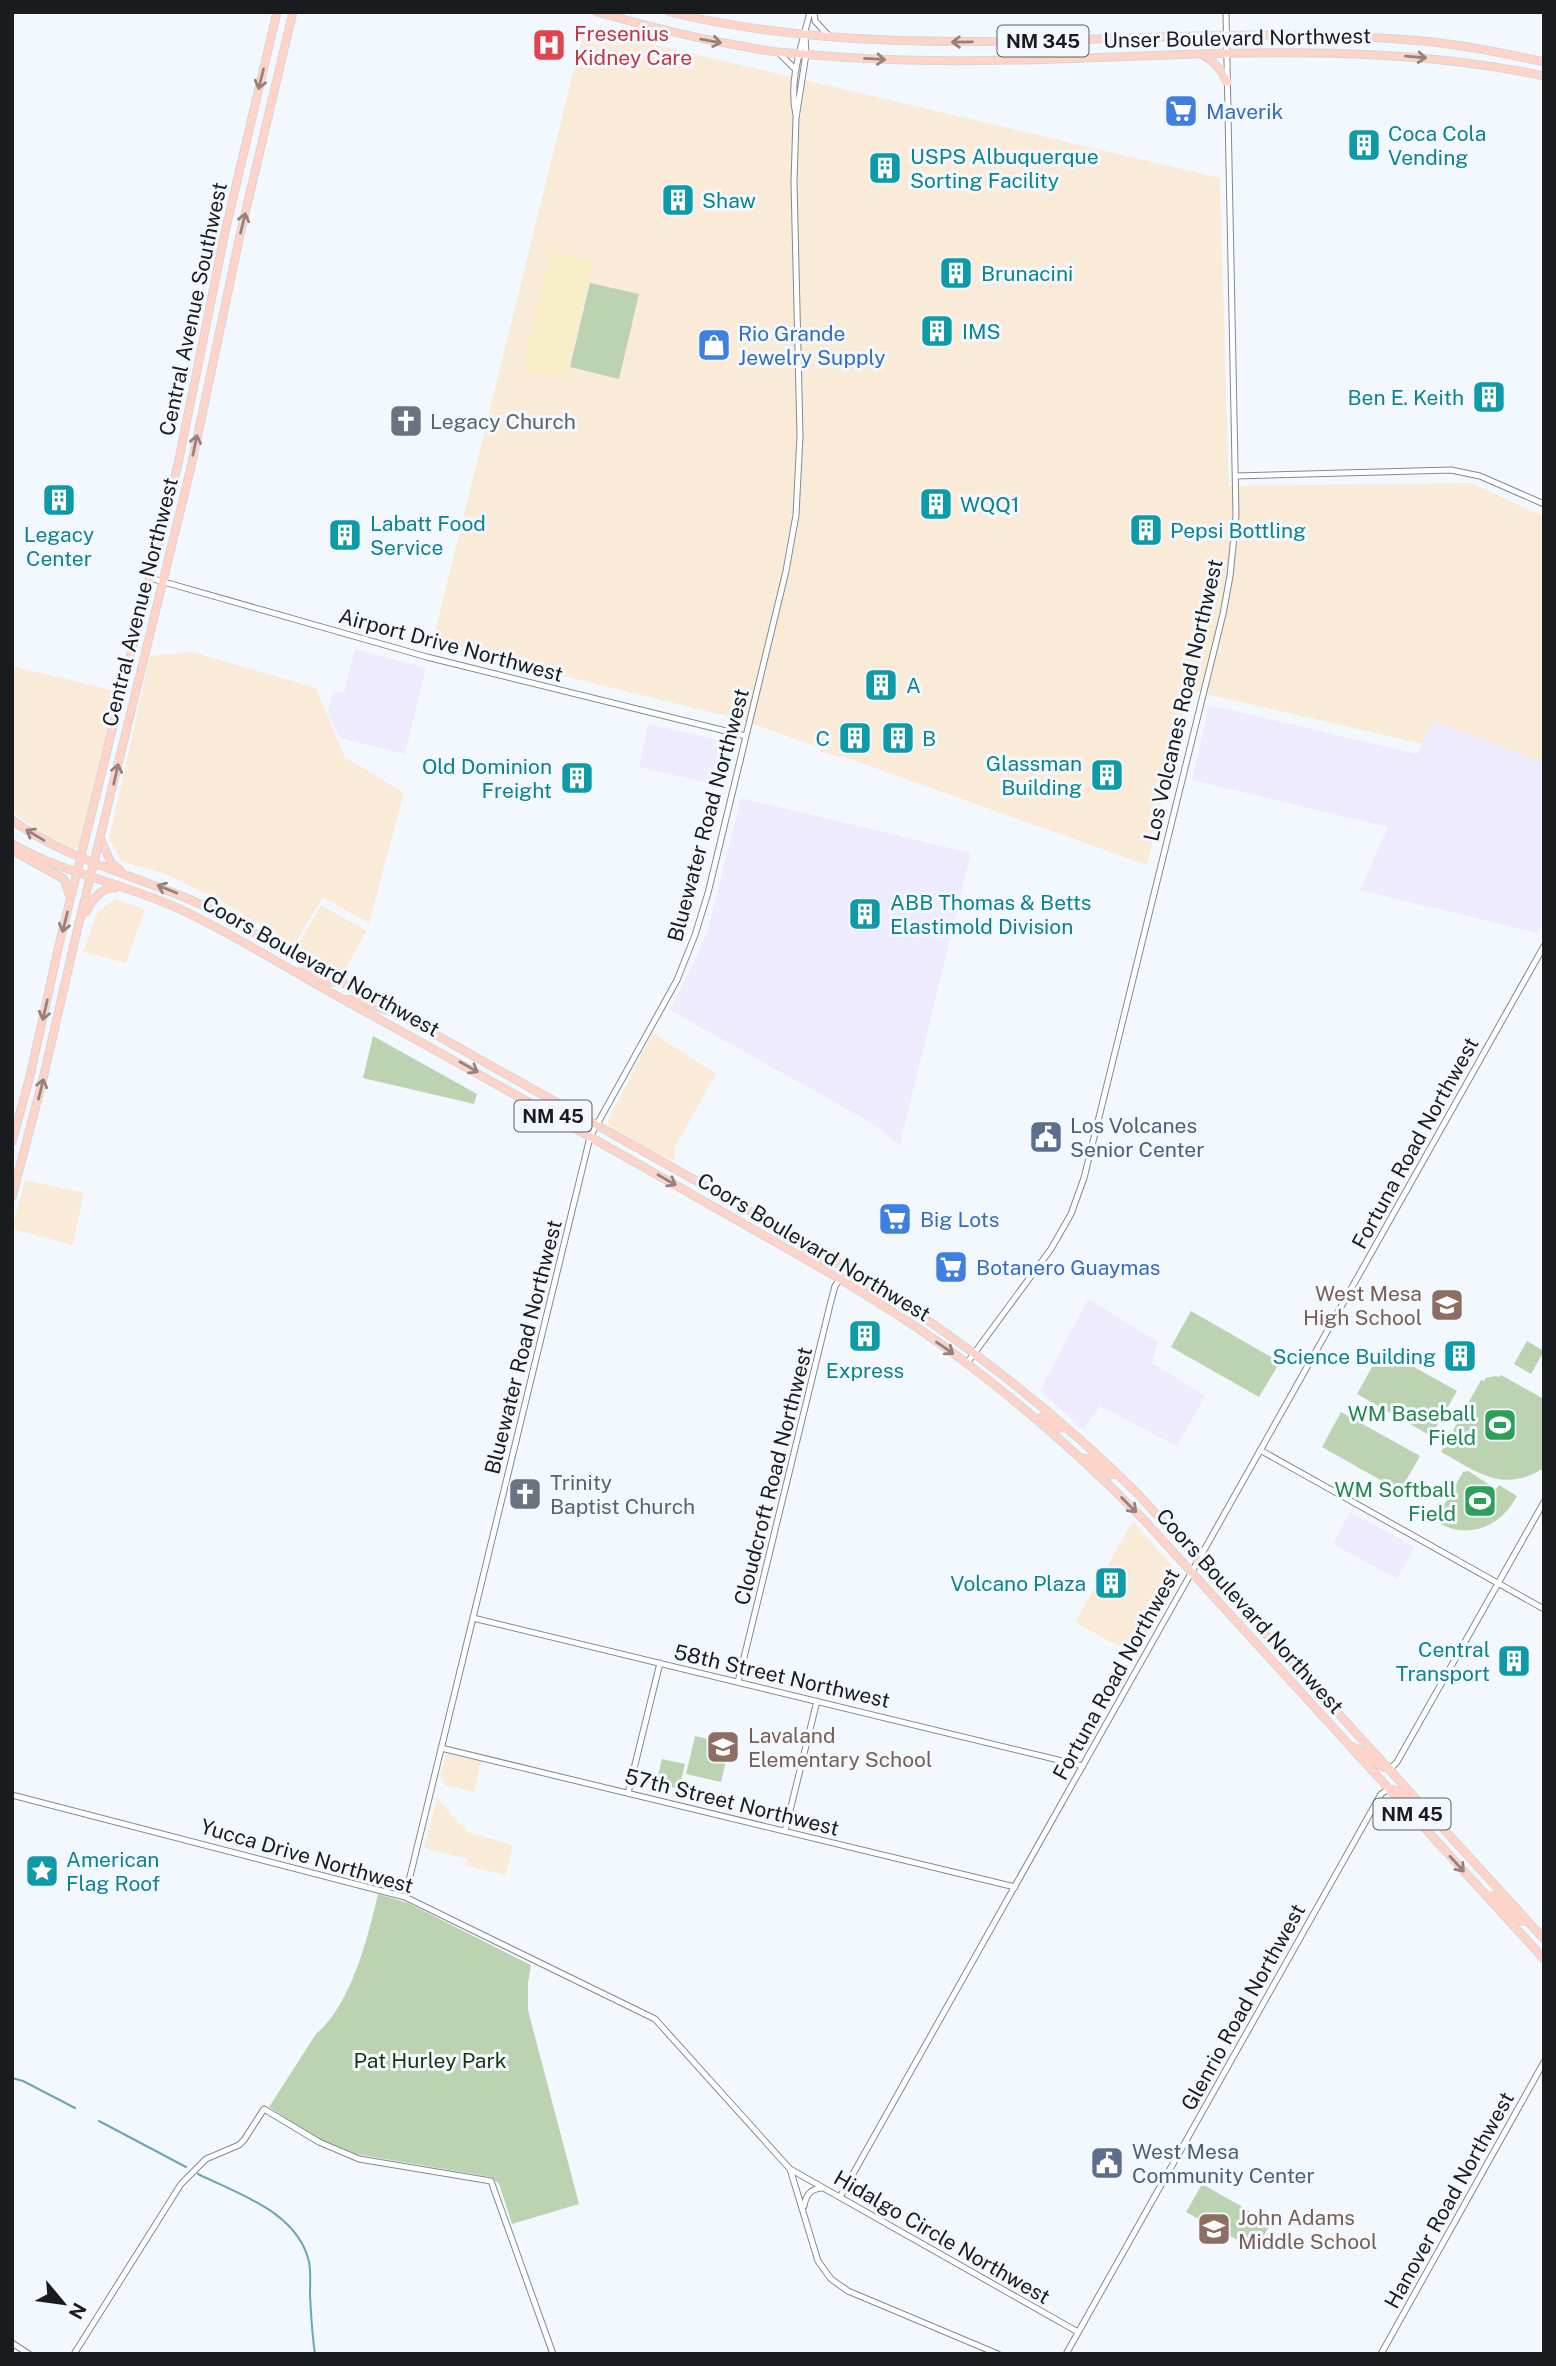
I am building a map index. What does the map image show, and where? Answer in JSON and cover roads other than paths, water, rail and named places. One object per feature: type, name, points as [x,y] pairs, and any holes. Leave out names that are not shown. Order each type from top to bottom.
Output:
[{"type":"main road","name":"Central Avenue Southwest","points":[[12,1142],[181,452],[231,205],[277,12]]},
{"type":"main road","name":"Central Avenue Northwest","points":[[12,1197],[163,583],[240,235],[293,12]]},
{"type":"main road","name":"Unser Boulevard Northwest","points":[[597,12],[696,38],[779,52],[968,61],[1316,51],[1402,55],[1488,65],[1544,76]]},
{"type":"main road","name":"Unser Boulevard Northwest","points":[[669,12],[731,26],[834,38],[941,43],[1330,36],[1424,41],[1544,62]]},
{"type":"main road","points":[[1201,54],[1212,60],[1227,82]]},
{"type":"main road","points":[[163,526],[175,530]]},
{"type":"main road","name":"NM 45","points":[[12,820],[59,849],[94,864]]},
{"type":"main road","points":[[101,840],[111,863],[123,873]]},
{"type":"main road","points":[[12,845],[17,853],[64,879],[70,899]]},
{"type":"main road","name":"NM 45","points":[[12,845],[92,877]]},
{"type":"main road","name":"Coors Boulevard Northwest","points":[[94,864],[191,899],[395,1012],[843,1264],[974,1352],[1016,1384],[1118,1474],[1544,1939]]},
{"type":"main road","name":"Coors Boulevard Northwest","points":[[92,877],[183,910],[298,972],[798,1254],[913,1325],[967,1363],[1082,1458],[1144,1520],[1544,1959]]},
{"type":"main road","points":[[79,925],[90,903],[99,893],[109,887],[127,888]]},
{"type":"main road","points":[[183,910],[191,899]]},
{"type":"main road","points":[[298,972],[307,972],[330,984],[342,983]]},
{"type":"main road","points":[[345,1000],[360,1000],[378,1010],[395,1012]]},
{"type":"main road","points":[[798,1254],[807,1252],[833,1265],[843,1264]]},
{"type":"main road","points":[[840,1279],[849,1277],[873,1290],[881,1288]]},
{"type":"main road","points":[[1025,1409],[1036,1413],[1057,1428],[1067,1429]]},
{"type":"main road","points":[[1082,1458],[1091,1459],[1110,1475],[1118,1474]]},
{"type":"main road","points":[[1350,1746],[1361,1749],[1377,1766],[1390,1769]]},
{"type":"main road","points":[[1389,1788],[1400,1790],[1411,1802],[1423,1807]]},
{"type":"main road","points":[[1486,1896],[1494,1896],[1519,1920],[1529,1922]]},
{"type":"street","points":[[812,12],[820,27],[834,38]]},
{"type":"street","name":"Bluewater Road Northwest","points":[[405,1897],[590,1137],[677,980],[702,916],[786,571],[798,493],[800,434],[794,182],[796,118],[804,36],[812,12]]},
{"type":"street","name":"Los Volcanes Road Northwest","points":[[967,1363],[1062,1233],[1082,1188],[1223,614],[1234,545],[1236,476],[1226,12]]},
{"type":"street","points":[[779,52],[796,70]]},
{"type":"street","name":"Bluewater Road Northwest","points":[[796,118],[793,104],[796,70],[803,53]]},
{"type":"street","points":[[1236,476],[1451,470],[1480,476],[1544,504]]},
{"type":"street","name":"Airport Drive Northwest","points":[[150,578],[427,657],[746,736]]},
{"type":"street","name":"Fortuna Road Northwest","points":[[840,2197],[1544,946]]},
{"type":"street","name":"Cloudcroft Road Northwest","points":[[738,1682],[830,1305],[835,1286],[840,1279]]},
{"type":"street","points":[[1260,1450],[1544,1609]]},
{"type":"street","points":[[1390,1769],[1398,1762],[1544,1502]]},
{"type":"street","name":"58th Street Northwest","points":[[473,1618],[1083,1766]]},
{"type":"street","points":[[628,1793],[660,1664]]},
{"type":"street","points":[[785,1830],[817,1701]]},
{"type":"street","name":"57th Street Northwest","points":[[441,1748],[1015,1887]]},
{"type":"street","name":"Glenrio Road Northwest","points":[[1066,2354],[1340,1865],[1381,1794],[1389,1788]]},
{"type":"street","name":"Yucca Drive Northwest","points":[[12,1795],[405,1897],[655,2019],[790,2169]]},
{"type":"street","name":"Hanover Road Northwest","points":[[1381,2354],[1544,2062]]},
{"type":"street","points":[[74,2354],[181,2184],[206,2159],[239,2145],[264,2109],[318,2142],[359,2160],[491,2181],[553,2354]]},
{"type":"street","points":[[790,2169],[818,2261],[825,2273],[838,2285],[998,2354]]},
{"type":"street","name":"Hidalgo Circle Northwest","points":[[790,2169],[1078,2332]]},
{"type":"street","points":[[803,2209],[808,2194],[824,2188]]},
{"type":"street","points":[[12,2343],[29,2354]]},
{"type":"waterway","points":[[12,2078],[75,2108]]},
{"type":"waterway","points":[[99,2121],[186,2167]]},
{"type":"waterway","points":[[198,2174],[248,2197],[280,2217],[303,2245],[310,2266],[315,2354]]},
{"type":"place","name":"Fresenius Kidney Care","points":[[549,45]]},
{"type":"place","name":"Maverik","points":[[1181,111]]},
{"type":"place","name":"Coca Cola Vending","points":[[1364,145]]},
{"type":"place","name":"USPS Albuquerque Sorting Facility","points":[[885,168]]},
{"type":"place","name":"Shaw","points":[[678,200]]},
{"type":"place","name":"Brunacini","points":[[956,273]]},
{"type":"place","name":"IMS","points":[[937,331]]},
{"type":"place","name":"Rio Grande Jewelry Supply","points":[[714,345]]},
{"type":"place","name":"Ben E. Keith","points":[[1489,397]]},
{"type":"place","name":"Legacy Church","points":[[406,421]]},
{"type":"place","name":"Legacy Center","points":[[59,500]]},
{"type":"place","name":"WQQ1","points":[[936,504]]},
{"type":"place","name":"Pepsi Bottling","points":[[1146,530]]},
{"type":"place","name":"Labatt Food Service","points":[[345,535]]},
{"type":"place","name":"A","points":[[881,685]]},
{"type":"place","name":"C","points":[[855,738]]},
{"type":"place","name":"B","points":[[898,738]]},
{"type":"place","name":"Glassman Building","points":[[1107,775]]},
{"type":"place","name":"Old Dominion Freight","points":[[577,778]]},
{"type":"place","name":"ABB Thomas & Betts Elastimold Division","points":[[865,914]]},
{"type":"place","name":"Los Volcanes Senior Center","points":[[1046,1137]]},
{"type":"place","name":"Big Lots","points":[[895,1219]]},
{"type":"place","name":"Botanero Guaymas","points":[[951,1267]]},
{"type":"place","name":"West Mesa High School","points":[[1447,1305]]},
{"type":"place","name":"Express","points":[[865,1336]]},
{"type":"place","name":"Science Building","points":[[1460,1356]]},
{"type":"place","name":"WM Baseball Field","points":[[1500,1425]]},
{"type":"place","name":"Trinity Baptist Church","points":[[525,1494]]},
{"type":"place","name":"WM Softball Field","points":[[1480,1501]]},
{"type":"place","name":"Volcano Plaza","points":[[1111,1583]]},
{"type":"place","name":"Central Transport","points":[[1514,1661]]},
{"type":"place","name":"Lavaland Elementary School","points":[[723,1747]]},
{"type":"place","name":"American Flag Roof","points":[[42,1871]]},
{"type":"place","name":"West Mesa Community Center","points":[[1107,2163]]},
{"type":"place","name":"John Adams Middle School","points":[[1214,2229]]},
{"type":"park label","name":"Pat Hurley Park","points":[[430,2060]]}]
